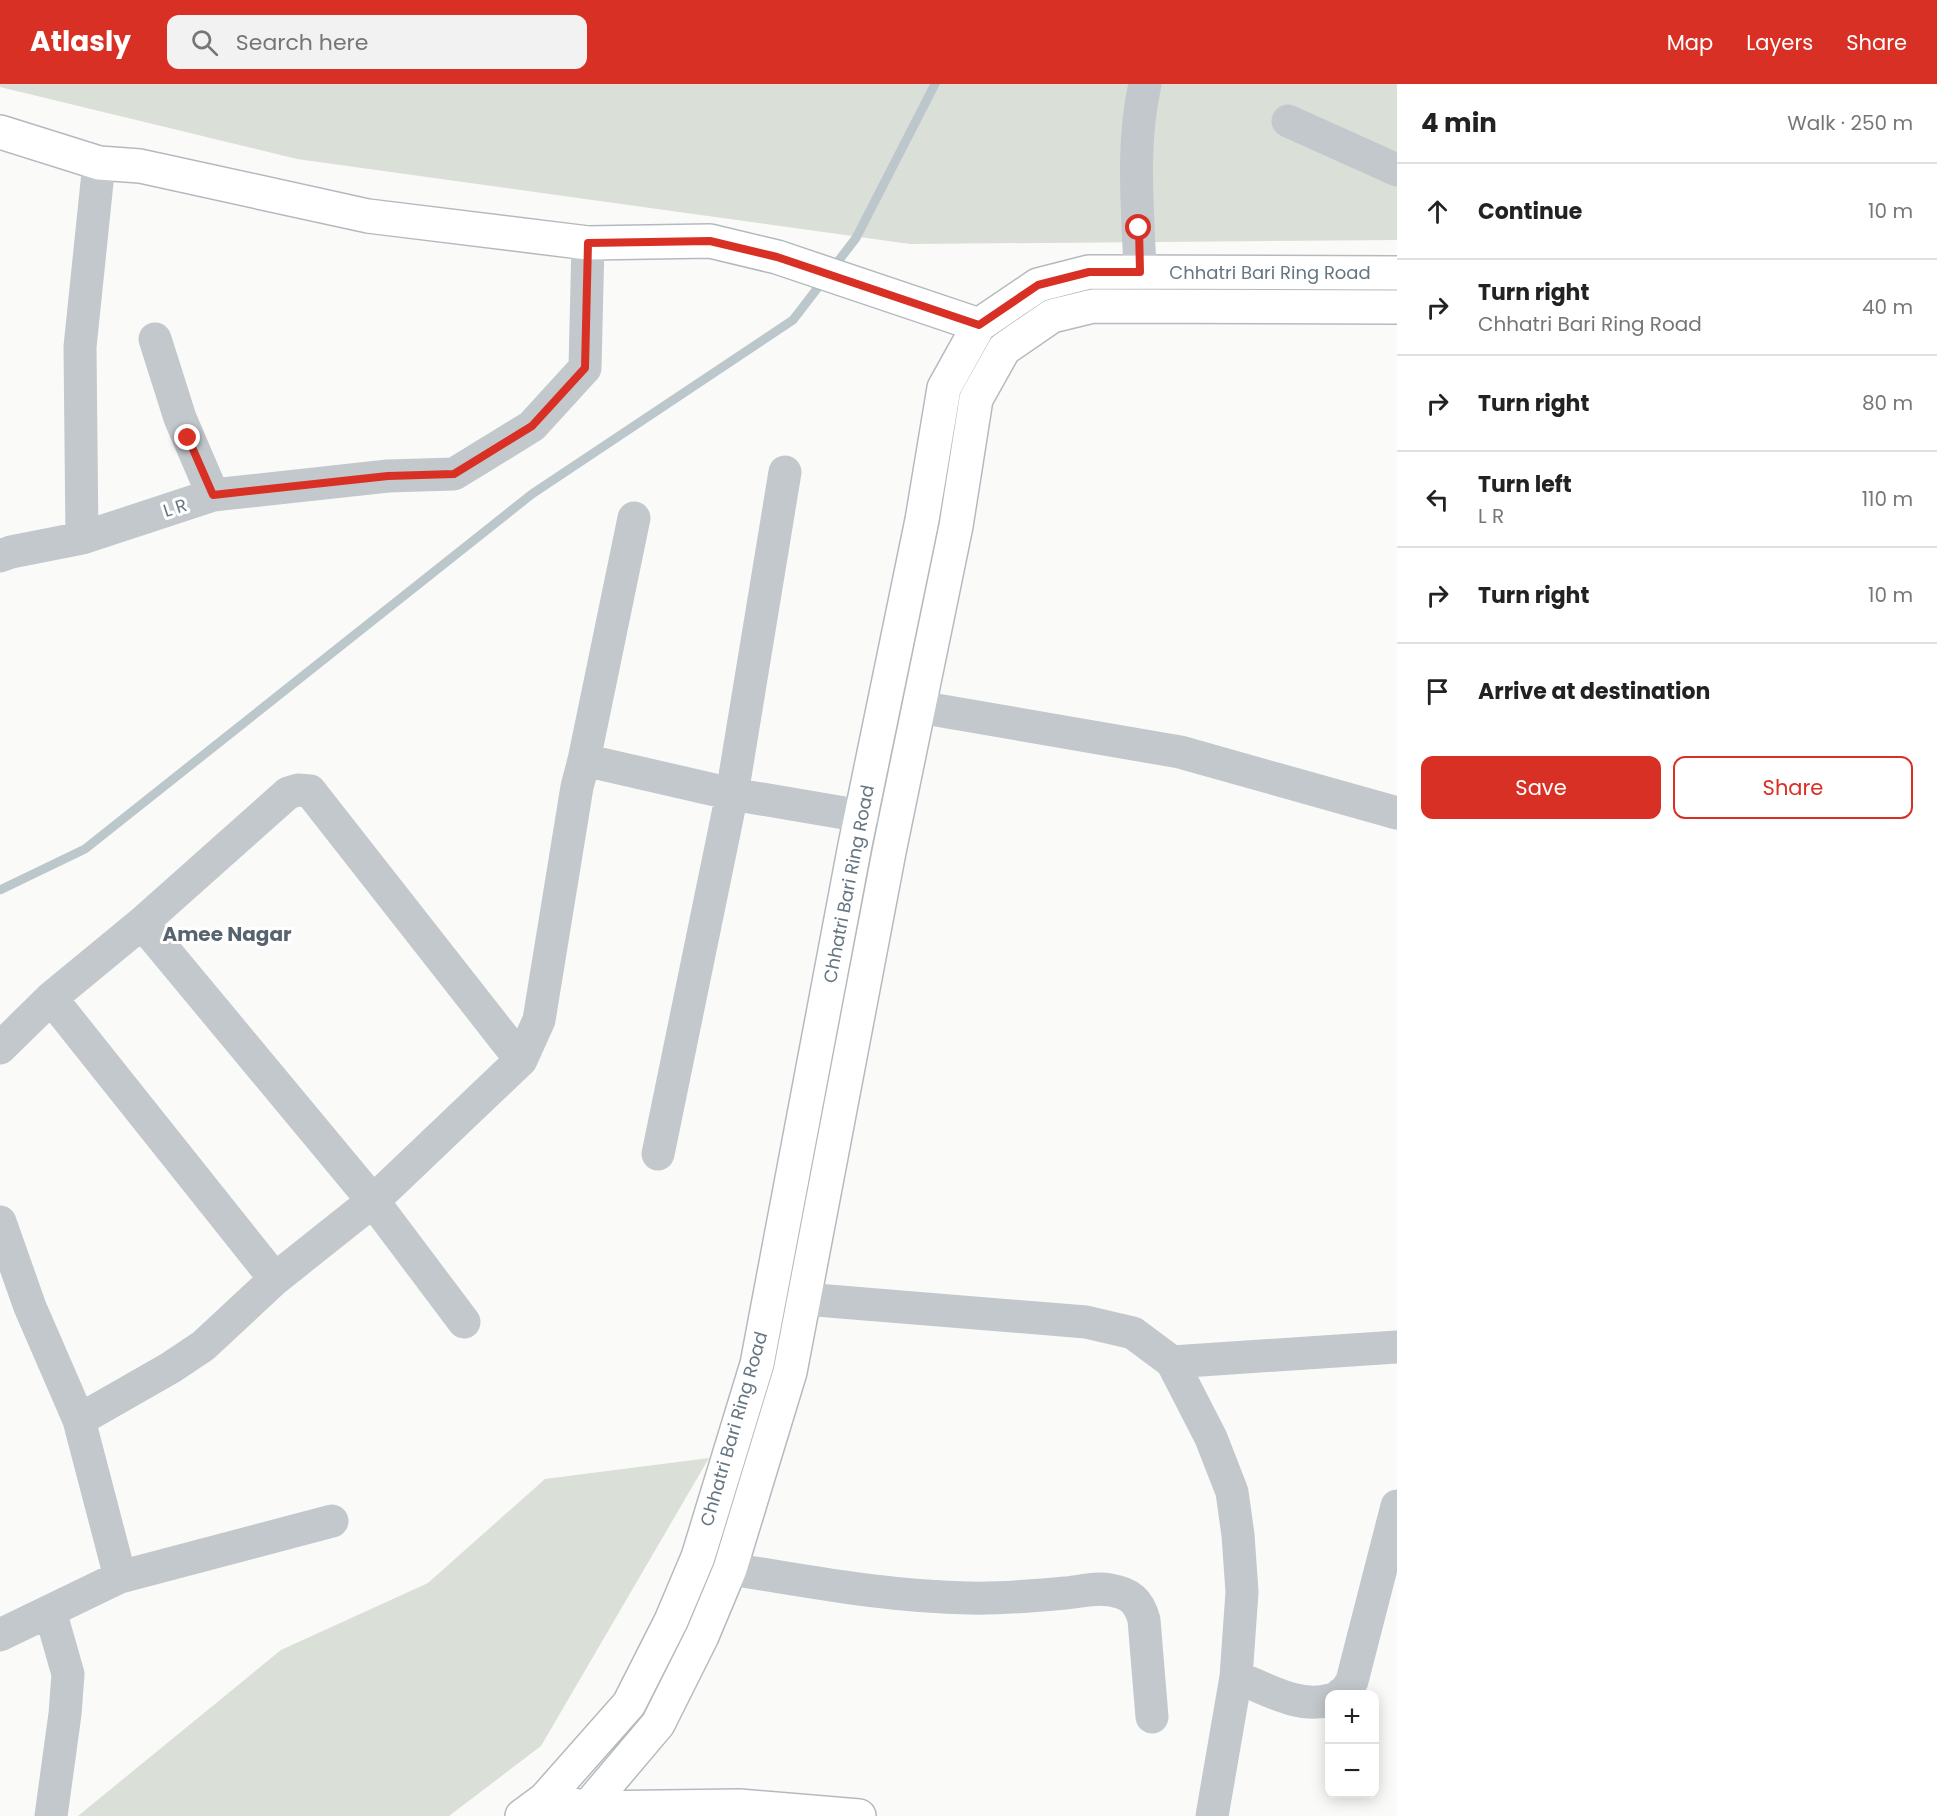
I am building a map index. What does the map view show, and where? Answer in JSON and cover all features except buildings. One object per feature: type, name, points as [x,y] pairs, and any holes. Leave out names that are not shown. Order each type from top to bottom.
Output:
[{"type":"main road","points":[[0,132],[99,163],[140,166],[368,216],[588,243],[710,241],[777,257],[979,325]]},
{"type":"main road","name":"Chhatri Bari Ring Road","points":[[533,1808],[630,1704],[671,1621],[698,1557],[757,1364],[862,816],[922,520],[944,388],[979,325],[1038,285],[1089,272],[1397,273]]},
{"type":"main road","name":"Chhatri Bari Ring Road","points":[[582,1812],[658,1724],[702,1636],[730,1569],[790,1372],[956,526],[976,399],[1004,349],[1052,316],[1093,306],[1397,307]]},
{"type":"main road","points":[[533,1808],[582,1812],[740,1806],[859,1816]]},
{"type":"street","points":[[1140,272],[1137,160],[1140,106],[1145,84]]},
{"type":"street","points":[[1288,121],[1397,170]]},
{"type":"street","points":[[82,538],[80,347],[99,163]]},
{"type":"street","name":"L R","points":[[0,556],[82,538],[213,495],[388,476],[454,474],[532,426],[585,368],[588,243]]},
{"type":"street","points":[[155,339],[180,418],[213,495]]},
{"type":"street","points":[[658,1154],[732,794],[785,472]]},
{"type":"street","points":[[79,1420],[170,1368],[203,1346],[275,1279],[373,1201],[520,1060],[539,1020],[577,787],[634,518]]},
{"type":"street","points":[[919,707],[1180,752],[1397,813]]},
{"type":"street","points":[[584,760],[732,794],[862,816]]},
{"type":"street","points":[[0,1047],[51,998],[142,923],[288,793],[298,790],[310,791],[520,1060]]},
{"type":"street","points":[[142,923],[373,1201],[464,1322]]},
{"type":"street","points":[[51,998],[275,1279]]},
{"type":"street","points":[[0,1222],[30,1307],[79,1420],[120,1577]]},
{"type":"street","points":[[804,1299],[1086,1322],[1133,1333],[1172,1362],[1211,1438],[1232,1492],[1238,1535],[1242,1592],[1236,1677],[1212,1816]]},
{"type":"street","points":[[1172,1362],[1397,1347]]},
{"type":"street","points":[[1346,1690],[1352,1681],[1397,1506]]},
{"type":"street","points":[[0,1635],[120,1577],[332,1521]]},
{"type":"street","points":[[730,1569],[905,1595],[970,1598],[1108,1589],[1121,1592],[1132,1598],[1140,1607],[1144,1620],[1152,1717]]},
{"type":"street","points":[[50,1611],[68,1674],[51,1816]]},
{"type":"street","points":[[1236,1677],[1300,1702],[1325,1701]]},
{"type":"shaded area","points":[[0,84],[1397,84],[1397,240],[910,244],[297,159],[0,87]]},
{"type":"shaded area","points":[[709,1458],[541,1746],[449,1816],[78,1816],[281,1650],[428,1583],[545,1479]]},
{"type":"waterway","points":[[0,890],[85,849],[532,494],[793,320],[856,238],[935,84]]},
{"type":"district","name":"Amee Nagar","points":[[227,934]]},
{"type":"route","points":[[188,438],[213,495],[388,476],[454,474],[532,426],[585,368],[588,243],[710,241],[777,257],[979,325],[1038,285],[1089,272],[1140,272],[1139,228]]}]
